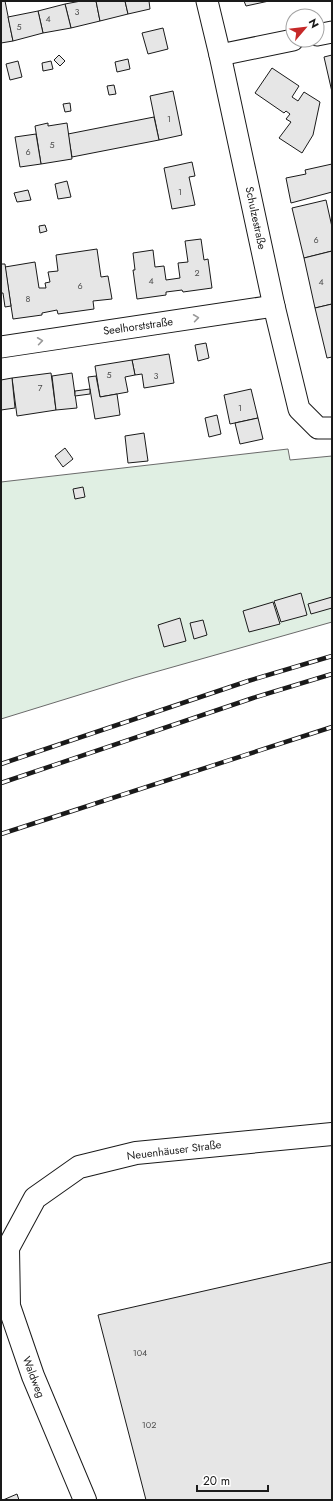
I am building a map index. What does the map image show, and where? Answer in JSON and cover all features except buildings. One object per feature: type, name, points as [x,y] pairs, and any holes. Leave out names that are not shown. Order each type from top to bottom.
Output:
[{"type":"street","name":"Schulzestraße","points":[[207,1],[274,306],[299,409],[325,428]]},
{"type":"street","points":[[220,55],[285,42]]},
{"type":"street","name":"Seelhorststraße","points":[[1,347],[274,306]]},
{"type":"street","name":"Neuenhäuser Straße","points":[[4,1248],[35,1198],[79,1166],[136,1153],[332,1134]]},
{"type":"street","name":"Waldweg","points":[[4,1248],[9,1306],[33,1376],[85,1500]]},
{"type":"green space","points":[[288,449],[290,460],[332,456],[332,622],[134,678],[1,719],[1,482]]},
{"type":"railway","points":[[1,764],[248,681],[332,656]]},
{"type":"railway","points":[[1,783],[253,698],[332,674]]},
{"type":"railway","points":[[1,834],[332,727]]}]
